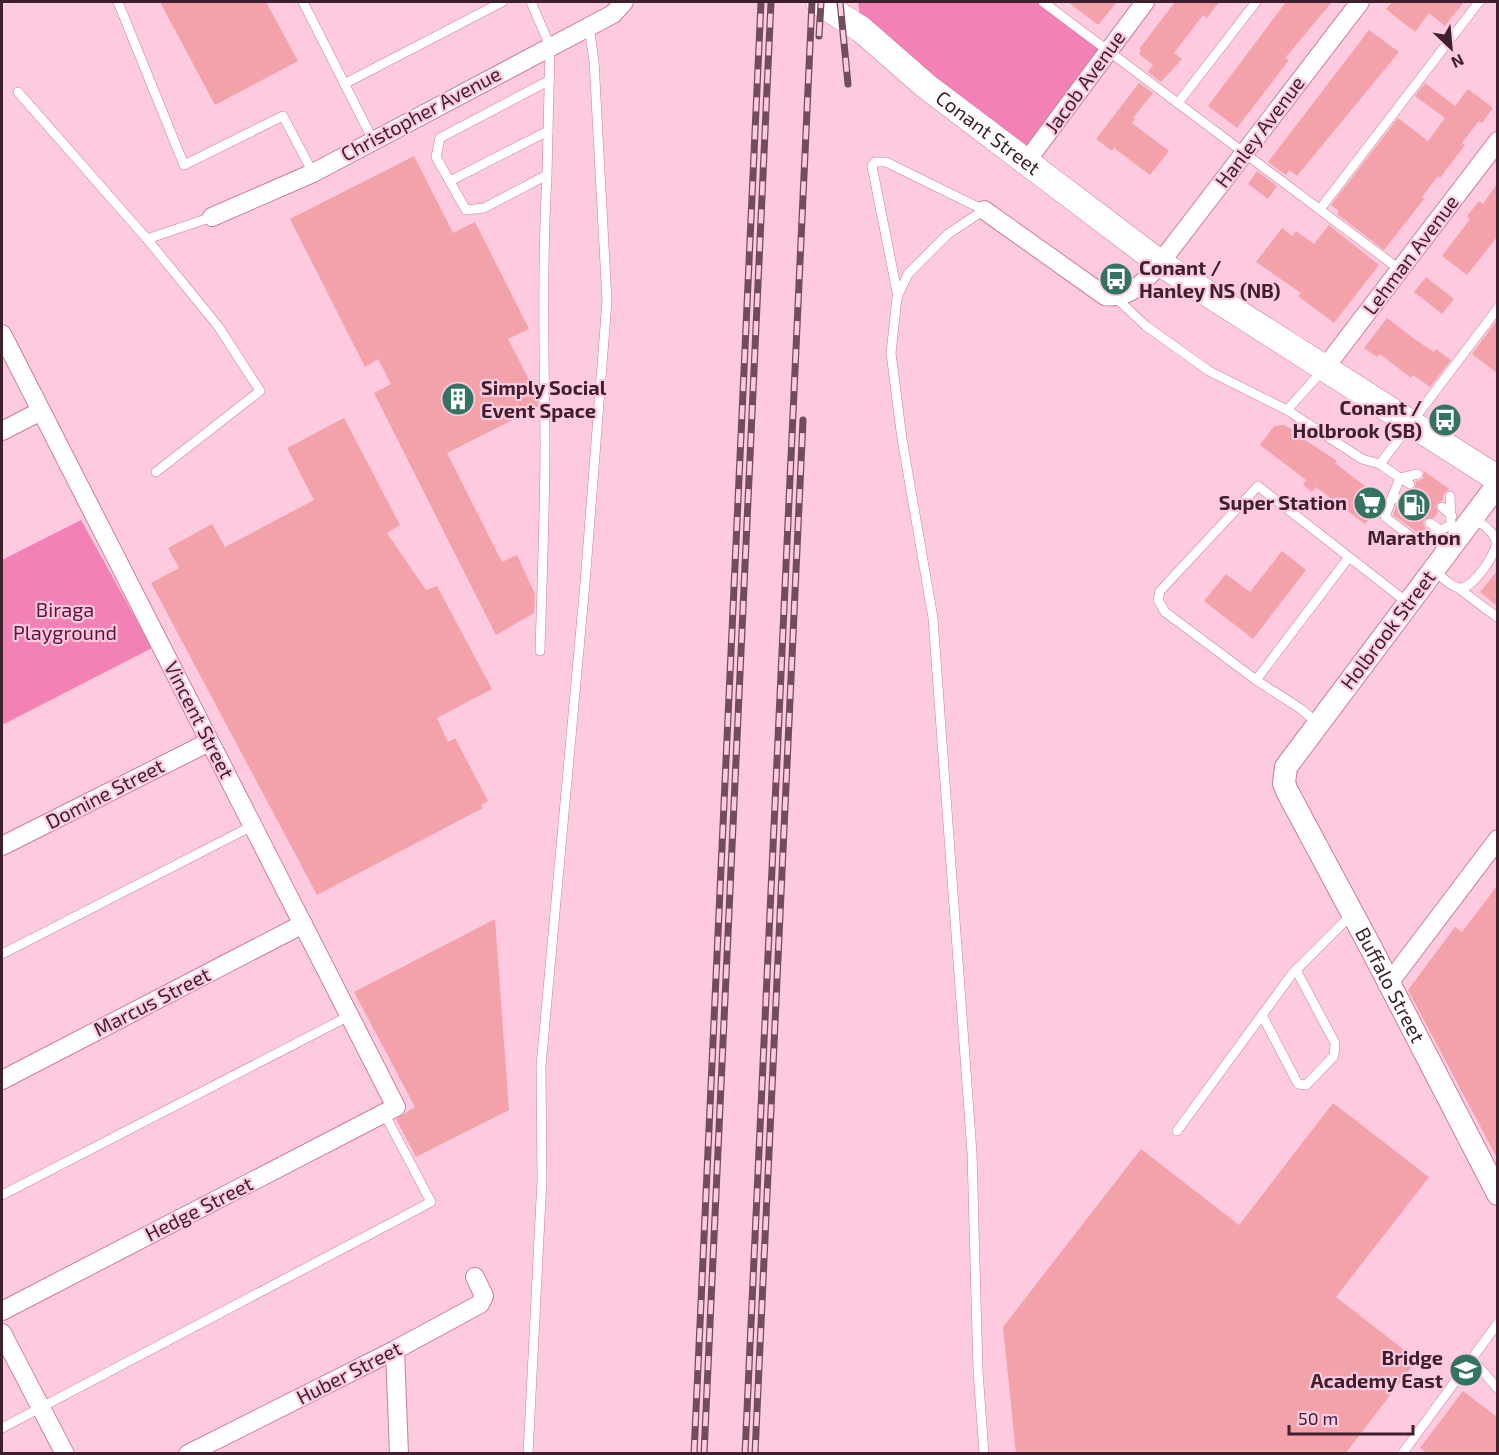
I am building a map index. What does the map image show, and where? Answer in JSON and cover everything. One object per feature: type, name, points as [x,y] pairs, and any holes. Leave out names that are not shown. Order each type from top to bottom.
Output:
[{"type":"main road","name":"Conant Street","points":[[819,2],[862,30],[926,86],[1160,263],[1497,480]]},
{"type":"street","name":"Christopher Avenue","points":[[212,217],[313,172],[613,14],[624,2]]},
{"type":"street","name":"Jacob Avenue","points":[[1026,162],[1107,50],[1145,2]]},
{"type":"street","name":"Hanley Avenue","points":[[1160,263],[1360,2]]},
{"type":"street","name":"Lehman Avenue","points":[[1324,369],[1497,141]]},
{"type":"street","points":[[984,210],[1105,296],[1116,298],[1139,287],[1160,263]]},
{"type":"street","name":"Vincent Street","points":[[2,334],[303,924],[349,1016],[390,1110]]},
{"type":"street","points":[[2,430],[41,411]]},
{"type":"street","name":"Holbrook Street","points":[[1284,778],[1286,767],[1433,570],[1456,524],[1497,484]]},
{"type":"street","name":"Domine Street","points":[[2,846],[209,742]]},
{"type":"street","name":"Buffalo Street","points":[[1284,778],[1287,791],[1496,1189]]},
{"type":"street","points":[[1389,982],[1497,839]]},
{"type":"street","name":"Marcus Street","points":[[2,1080],[303,924]]},
{"type":"street","name":"Hedge Street","points":[[2,1311],[390,1110]]},
{"type":"street","name":"Huber Street","points":[[188,1454],[395,1350],[480,1304],[484,1296],[476,1276]]},
{"type":"street","points":[[2,1333],[65,1454]]},
{"type":"street","points":[[395,1350],[399,1454]]},
{"type":"lane","points":[[118,2],[184,165],[283,116],[313,172]]},
{"type":"lane","points":[[303,2],[373,140]]},
{"type":"lane","points":[[344,84],[502,2]]},
{"type":"lane","points":[[531,2],[550,46],[543,244],[542,342],[545,441],[540,651]]},
{"type":"lane","points":[[1043,2],[1400,270]]},
{"type":"lane","points":[[1178,103],[1256,2]]},
{"type":"lane","points":[[1320,209],[1479,2]]},
{"type":"lane","points":[[528,1454],[542,1179],[541,1066],[585,583],[607,301],[594,61],[589,27]]},
{"type":"lane","points":[[547,175],[483,208],[466,210],[436,157],[440,138],[550,80]]},
{"type":"lane","points":[[18,92],[147,238],[218,326],[260,391],[156,472]]},
{"type":"lane","points":[[450,181],[548,131]]},
{"type":"lane","points":[[898,297],[872,166],[875,162],[886,162],[984,210]]},
{"type":"lane","points":[[984,210],[948,234],[908,274],[897,297],[891,353],[902,439],[933,618],[947,843],[968,1082],[978,1371],[984,1454]]},
{"type":"lane","points":[[147,238],[212,217]]},
{"type":"lane","points":[[1116,298],[1146,326],[1209,371],[1287,410],[1362,459],[1380,464],[1410,484]]},
{"type":"lane","points":[[1380,464],[1497,308]]},
{"type":"lane","points":[[1287,410],[1324,369]]},
{"type":"lane","points":[[1400,478],[1418,474]]},
{"type":"lane","points":[[1400,478],[1396,497],[1385,517],[1417,541],[1456,524]]},
{"type":"lane","points":[[1318,724],[1302,709],[1256,680],[1165,612],[1158,600],[1160,591],[1258,486],[1408,603]]},
{"type":"lane","points":[[1450,496],[1456,524]]},
{"type":"lane","points":[[1442,507],[1456,524]]},
{"type":"lane","points":[[1430,523],[1456,524],[1494,536],[1497,543],[1496,552],[1471,584],[1463,588],[1457,587]]},
{"type":"lane","points":[[1256,680],[1349,557]]},
{"type":"lane","points":[[1433,570],[1497,618]]},
{"type":"lane","points":[[2,954],[252,826]]},
{"type":"lane","points":[[1177,1131],[1296,970],[1353,913]]},
{"type":"lane","points":[[1262,1015],[1298,1084],[1306,1085],[1334,1056],[1335,1043],[1296,970]]},
{"type":"lane","points":[[2,1196],[349,1016]]},
{"type":"lane","points":[[2,1428],[431,1202],[390,1110]]},
{"type":"lane","points":[[1402,1454],[1497,1323]]},
{"type":"lane","points":[[1471,1358],[1497,1389]]},
{"type":"green space","points":[[858,2],[1043,2],[1107,50],[1026,162],[862,31]]},
{"type":"green space","name":"Biraga Playground","points":[[81,520],[152,648],[2,725],[2,560]]},
{"type":"building","points":[[160,2],[266,2],[298,61],[215,105]]},
{"type":"building","points":[[1068,2],[1117,2],[1098,25]]},
{"type":"building","points":[[1175,2],[1219,2],[1207,18],[1203,15],[1174,53],[1182,59],[1161,82],[1148,72],[1153,65],[1139,54],[1141,51],[1139,49]]},
{"type":"building","points":[[1286,2],[1332,2],[1285,58],[1289,60],[1237,128],[1208,106]]},
{"type":"building","points":[[1392,2],[1464,2],[1445,26],[1429,13],[1415,32],[1386,9]]},
{"type":"building","points":[[1369,30],[1399,52],[1297,176],[1289,170],[1286,175],[1268,162]]},
{"type":"building","points":[[1139,83],[1153,93],[1133,118],[1135,119],[1132,123],[1169,151],[1150,175],[1114,148],[1112,151],[1096,139]]},
{"type":"building","points":[[1425,83],[1455,106],[1468,89],[1493,108],[1482,123],[1479,121],[1462,143],[1465,145],[1440,178],[1438,176],[1422,197],[1424,199],[1384,250],[1337,214],[1339,211],[1331,205],[1398,118],[1428,141],[1445,118],[1415,96]]},
{"type":"building","name":"Simply Social Event Space","points":[[414,156],[453,233],[475,222],[529,329],[508,339],[538,397],[538,407],[447,453],[502,562],[517,555],[535,594],[534,613],[496,635],[374,393],[391,384],[378,359],[365,367],[290,219]]},
{"type":"building","points":[[1257,171],[1277,186],[1268,199],[1248,184]]},
{"type":"building","points":[[1497,184],[1497,237],[1467,275],[1442,256],[1470,219],[1467,216],[1479,201],[1483,204]]},
{"type":"building","points":[[1329,225],[1379,265],[1334,323],[1298,296],[1301,293],[1256,262],[1282,228],[1292,236],[1296,231],[1314,244]]},
{"type":"building","points":[[1426,277],[1454,299],[1442,314],[1414,292]]},
{"type":"building","points":[[1387,318],[1434,352],[1436,349],[1451,360],[1430,387],[1413,375],[1411,378],[1380,354],[1377,357],[1364,348]]},
{"type":"building","points":[[1497,320],[1497,373],[1472,354]]},
{"type":"building","points":[[344,418],[400,525],[387,533],[426,590],[437,586],[492,689],[437,718],[448,742],[455,738],[488,801],[481,805],[483,808],[317,895],[151,583],[179,568],[168,548],[212,524],[225,547],[314,500],[287,448]]},
{"type":"building","points":[[1284,425],[1304,436],[1302,438],[1337,461],[1335,463],[1378,496],[1379,506],[1365,524],[1316,487],[1312,492],[1303,485],[1306,480],[1260,445],[1274,426]]},
{"type":"building","points":[[1424,471],[1449,489],[1444,493],[1443,500],[1436,505],[1438,513],[1434,518],[1425,519],[1423,523],[1426,529],[1418,533],[1393,515],[1396,506],[1404,504],[1403,495],[1406,490],[1415,488],[1416,481],[1423,479]]},
{"type":"building","points":[[1282,551],[1306,570],[1253,639],[1204,601],[1226,574],[1250,592]]},
{"type":"building","points":[[1497,571],[1497,606],[1480,592]]},
{"type":"building","points":[[1497,886],[1497,1158],[1408,990],[1455,927],[1462,932]]},
{"type":"building","points":[[495,919],[509,1110],[416,1157],[396,1119],[415,1107],[354,992]]},
{"type":"building","points":[[1333,1103],[1429,1177],[1336,1297],[1417,1360],[1345,1454],[1016,1454],[1003,1327],[1141,1149],[1239,1225]]},
{"type":"building","points":[[1463,1391],[1497,1417],[1497,1454],[1428,1454],[1420,1448]]},
{"type":"railway","points":[[694,1454],[761,2]]},
{"type":"railway","points":[[704,1454],[771,2]]},
{"type":"railway","points":[[745,1454],[812,2]]},
{"type":"railway","points":[[819,36],[821,2]]},
{"type":"railway","points":[[840,2],[848,84]]},
{"type":"railway","points":[[755,1454],[803,420]]},
{"type":"place","name":"Conant / Hanley NS (NB)","points":[[1116,279]]},
{"type":"place","name":"Simply Social Event Space","points":[[458,399]]},
{"type":"place","name":"Conant / Holbrook (SB)","points":[[1445,420]]},
{"type":"place","name":"Super Station","points":[[1370,503]]},
{"type":"place","name":"Marathon","points":[[1414,505]]},
{"type":"place","name":"Bridge Academy East","points":[[1466,1370]]}]
